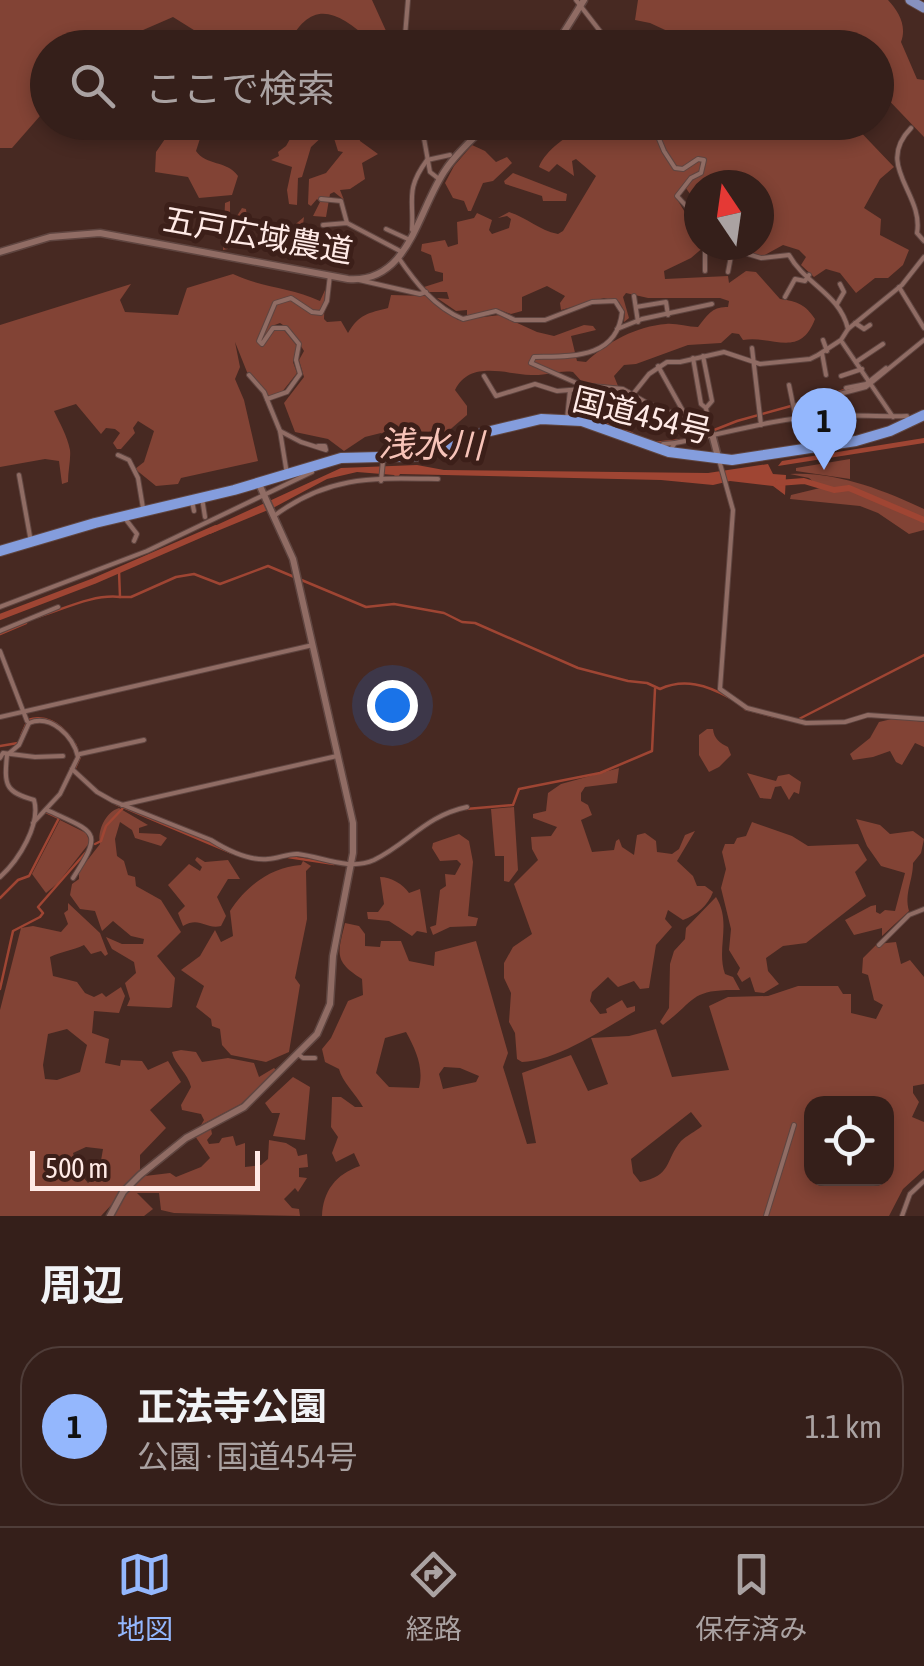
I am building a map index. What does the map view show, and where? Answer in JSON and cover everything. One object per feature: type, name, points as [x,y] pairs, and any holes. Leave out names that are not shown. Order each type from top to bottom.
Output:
[{"type":"highway","name":"国道454号","points":[[0,551],[144,512],[196,503],[350,456],[419,456],[507,426],[567,418],[582,420],[720,464],[856,440],[890,431],[924,415]]},
{"type":"main road","points":[[910,0],[924,8]]},
{"type":"street","points":[[406,30],[408,0]]},
{"type":"street","points":[[564,30],[580,2],[599,30]]},
{"type":"street","points":[[910,128],[902,138],[898,167],[922,221],[917,233],[924,240]]},
{"type":"street","points":[[424,140],[430,172],[439,180]]},
{"type":"street","name":"五戸広域農道","points":[[0,252],[50,237],[100,233],[360,280],[380,275],[400,255],[439,180],[473,140]]},
{"type":"street","points":[[659,140],[676,168],[683,169],[698,159],[705,162],[702,170]]},
{"type":"street","points":[[427,160],[450,156]]},
{"type":"street","points":[[412,230],[410,197],[427,160]]},
{"type":"street","points":[[321,198],[341,201],[347,223]]},
{"type":"street","points":[[323,225],[347,223],[400,255],[412,280],[463,319],[496,312],[515,320],[545,320],[592,302],[615,301],[622,312],[617,329]]},
{"type":"street","points":[[386,229],[410,240]]},
{"type":"street","points":[[774,259],[789,256],[837,304],[848,328]]},
{"type":"street","points":[[625,406],[631,393],[658,366],[728,352],[752,362],[800,360],[824,352],[900,287],[924,257]]},
{"type":"street","points":[[704,270],[705,260]]},
{"type":"street","points":[[728,272],[730,260]]},
{"type":"street","points":[[267,399],[287,392],[300,374],[296,360],[298,344],[286,328],[273,328],[265,342],[259,342],[274,303],[291,298],[322,314],[330,275]]},
{"type":"street","points":[[786,297],[795,278],[805,281],[809,275]]},
{"type":"street","points":[[360,280],[426,292]]},
{"type":"street","points":[[837,304],[844,292],[840,284]]},
{"type":"street","points":[[900,287],[924,328]]},
{"type":"street","points":[[634,296],[638,322]]},
{"type":"street","points":[[636,307],[666,302],[668,314]]},
{"type":"street","points":[[711,430],[631,393],[581,385],[534,366],[531,360],[534,356],[588,355],[617,329],[712,304]]},
{"type":"street","points":[[855,323],[864,328],[870,325]]},
{"type":"street","points":[[823,340],[826,375]]},
{"type":"street","points":[[841,340],[893,416]]},
{"type":"street","points":[[794,406],[871,382],[924,340]]},
{"type":"street","points":[[856,362],[883,344]]},
{"type":"street","points":[[752,348],[761,425]]},
{"type":"street","points":[[703,355],[712,401],[706,408]]},
{"type":"street","points":[[693,358],[701,404],[706,408],[733,510],[720,689],[747,708],[806,723],[848,722],[868,715],[924,719]]},
{"type":"street","points":[[658,366],[683,411],[681,416]]},
{"type":"street","points":[[846,388],[871,382],[886,368]]},
{"type":"street","points":[[841,376],[862,369]]},
{"type":"street","points":[[249,375],[267,399],[280,430],[287,474]]},
{"type":"street","points":[[484,376],[496,396],[535,384],[555,390],[604,387]]},
{"type":"street","points":[[789,385],[796,419]]},
{"type":"street","points":[[582,420],[584,406],[600,401],[604,387]]},
{"type":"street","points":[[567,418],[570,390]]},
{"type":"street","points":[[669,447],[711,430],[825,415],[907,416]]},
{"type":"street","points":[[884,418],[890,431]]},
{"type":"street","points":[[280,430],[318,446]]},
{"type":"street","points":[[118,455],[130,460],[138,478],[144,512]]},
{"type":"street","points":[[0,606],[146,551],[328,465],[354,459],[383,459],[381,479]]},
{"type":"street","points":[[19,475],[31,542]]},
{"type":"street","points":[[273,514],[328,485],[355,479],[438,479]]},
{"type":"street","points":[[110,1216],[140,1175],[186,1138],[244,1107],[317,1034],[329,1012],[333,956],[352,864],[353,823],[293,559],[258,482]]},
{"type":"street","points":[[196,503],[206,517]]},
{"type":"street","points":[[124,517],[137,534],[134,540]]},
{"type":"street","points":[[0,630],[58,608]]},
{"type":"street","points":[[0,717],[313,645]]},
{"type":"street","points":[[0,652],[21,712],[29,723]]},
{"type":"street","points":[[29,723],[40,720],[54,725],[66,734],[78,754]]},
{"type":"street","points":[[8,753],[20,744],[29,723]]},
{"type":"street","points":[[78,754],[144,740]]},
{"type":"street","points":[[0,877],[20,852],[37,806],[34,800],[17,796],[7,784],[8,753]]},
{"type":"street","points":[[0,758],[8,753],[64,756]]},
{"type":"street","points":[[33,823],[60,794],[78,754]]},
{"type":"street","points":[[122,805],[338,756]]},
{"type":"street","points":[[72,769],[97,792],[122,805],[211,840],[228,851],[264,860],[296,854],[352,864],[370,862],[425,823],[467,808]]},
{"type":"street","points":[[46,809],[84,829],[92,838],[92,848],[73,878]]},
{"type":"street","points":[[879,945],[908,915],[924,908]]},
{"type":"street","points":[[298,1054],[315,1058]]},
{"type":"street","points":[[766,1216],[794,1126]]},
{"type":"street","points":[[902,1216],[910,1194],[924,1181]]},
{"type":"shaded area","points":[[0,0],[372,0],[386,30],[358,30],[346,21],[324,14],[304,21],[297,30],[194,30],[173,17],[143,30],[30,30],[30,127],[12,148],[0,148]]},
{"type":"shaded area","points":[[638,0],[888,0],[901,20],[901,42],[917,79],[924,80],[924,137],[894,106],[894,30],[665,30],[635,20]]},
{"type":"shaded area","points":[[164,140],[200,140],[196,151],[200,156],[228,167],[238,176],[232,195],[199,198],[188,177],[155,172],[156,152]]},
{"type":"shaded area","points":[[289,140],[319,140],[311,147],[302,177],[298,178],[297,205],[289,204],[287,190],[292,167],[271,160]]},
{"type":"shaded area","points":[[335,140],[360,140],[378,154],[362,163],[365,179],[350,189],[340,190],[344,200],[334,192],[330,194],[326,217],[313,216],[320,202],[317,199],[311,206],[308,204],[309,179],[326,173],[343,152],[338,151]]},
{"type":"shaded area","points":[[563,140],[868,140],[894,167],[880,179],[864,208],[881,219],[880,235],[909,250],[903,265],[888,278],[875,278],[856,293],[840,273],[826,269],[814,277],[801,265],[806,257],[799,250],[783,245],[774,250],[774,170],[684,170],[684,188],[675,196],[684,211],[687,260],[664,271],[665,279],[728,276],[729,283],[746,271],[756,272],[780,299],[800,304],[815,319],[802,338],[785,343],[743,340],[732,333],[721,343],[688,345],[624,365],[614,376],[618,386],[583,383],[573,372],[479,372],[455,390],[467,406],[467,415],[438,440],[412,443],[408,452],[393,452],[394,441],[381,433],[365,437],[344,451],[328,439],[295,432],[284,403],[304,377],[299,360],[304,351],[292,331],[280,323],[266,335],[283,329],[297,346],[293,362],[297,373],[282,392],[270,397],[247,372],[235,342],[240,367],[235,379],[258,461],[181,478],[178,484],[156,486],[135,469],[144,462],[154,431],[138,421],[133,428],[135,433],[117,449],[113,443],[120,433],[106,428],[101,434],[76,404],[54,411],[70,450],[68,482],[62,484],[59,461],[45,459],[0,467],[0,325],[131,284],[120,300],[125,312],[178,315],[187,288],[233,274],[320,301],[325,290],[324,319],[341,321],[348,333],[360,318],[388,308],[391,295],[426,296],[458,320],[500,315],[554,336],[584,325],[593,326],[596,330],[571,336],[577,361],[586,362],[633,332],[666,324],[698,327],[714,310],[728,307],[729,301],[720,298],[648,298],[626,293],[623,297],[629,318],[624,322],[625,312],[619,302],[604,298],[561,310],[565,296],[547,286],[522,297],[522,311],[511,314],[497,309],[467,316],[467,310],[456,311],[437,298],[449,299],[447,292],[429,292],[424,287],[443,281],[443,273],[435,271],[431,255],[421,251],[422,244],[445,240],[448,247],[458,244],[457,222],[474,218],[477,213],[492,220],[492,234],[509,228],[511,219],[498,218],[509,212],[551,232],[563,231],[596,176],[576,159],[572,161],[574,176],[557,164],[549,172],[539,167]]},
{"type":"shaded area","points":[[472,145],[496,162],[507,157],[512,163],[493,181],[483,183],[468,211],[464,201],[453,198],[445,183]]},
{"type":"shaded area","points":[[513,173],[567,194],[566,201],[543,201],[542,196],[505,184]]},
{"type":"shaded area","points":[[230,201],[230,215],[237,216],[242,208],[246,209],[247,217],[291,228],[304,217],[303,225],[311,228],[313,238],[261,227],[230,230],[228,249],[223,250],[225,203]]},
{"type":"shaded area","points":[[924,438],[924,443],[778,466],[782,461]]},
{"type":"shaded area","points":[[850,459],[850,479],[796,471],[796,468]]},
{"type":"shaded area","points":[[768,464],[773,474],[786,475],[785,495],[773,486],[730,481],[713,485],[661,480],[400,474],[397,479],[394,475],[357,472],[327,479],[273,508],[210,534],[208,529],[341,468],[417,465],[444,470],[708,473]]},
{"type":"shaded area","points":[[790,474],[842,479],[893,495],[924,509],[924,530],[909,534],[860,506],[790,499],[791,495],[820,488],[809,478]]},
{"type":"shaded area","points":[[896,718],[924,722],[924,747],[915,743],[902,765],[890,751],[853,760],[850,754],[870,738],[879,722]]},
{"type":"shaded area","points":[[713,729],[731,755],[709,772],[699,755],[699,735]]},
{"type":"shaded area","points":[[619,768],[617,783],[585,787],[581,793],[581,801],[588,805],[592,815],[581,820],[592,852],[614,850],[619,839],[622,847],[634,855],[637,835],[645,833],[656,841],[657,852],[672,854],[685,835],[695,831],[677,861],[693,876],[697,886],[713,892],[701,909],[683,920],[668,910],[665,919],[672,927],[656,945],[649,988],[640,989],[634,981],[618,987],[608,977],[592,992],[590,1001],[600,1014],[622,1000],[627,1008],[635,1006],[635,1011],[565,1050],[522,1062],[517,1059],[515,1033],[509,1022],[511,993],[504,978],[504,963],[513,947],[532,934],[514,884],[538,860],[531,837],[551,836],[557,827],[533,818],[533,814],[546,811],[548,793],[561,784]]},
{"type":"shaded area","points":[[747,773],[776,781],[778,776],[789,774],[801,782],[799,794],[794,792],[789,800],[781,786],[775,787],[771,799],[760,798]]},
{"type":"shaded area","points":[[514,807],[518,870],[509,882],[504,881],[504,856],[495,856],[491,809]]},
{"type":"shaded area","points":[[119,808],[148,825],[139,828],[139,833],[167,838],[161,846],[135,838],[132,830],[120,822],[115,839],[117,856],[124,861],[128,875],[135,877],[136,886],[161,900],[181,932],[157,956],[175,978],[169,1008],[127,1006],[130,999],[125,983],[136,973],[134,962],[112,949],[106,937],[122,944],[143,944],[144,939],[131,936],[113,921],[102,931],[95,911],[80,909],[70,895],[79,871],[100,844],[104,822]]},
{"type":"shaded area","points":[[856,819],[880,825],[890,834],[913,831],[924,839],[921,853],[913,863],[909,911],[882,936],[882,928],[854,935],[845,920],[876,905],[880,914],[895,911],[905,873],[881,866]]},
{"type":"shaded area","points":[[60,820],[86,833],[90,842],[46,893],[32,874]]},
{"type":"shaded area","points":[[752,822],[808,846],[858,844],[867,860],[855,872],[866,896],[806,943],[783,946],[766,958],[768,971],[779,984],[764,993],[755,992],[750,977],[742,982],[737,974],[740,968],[729,950],[731,929],[721,888],[726,869],[722,852],[725,844],[734,844],[737,838],[746,836]]},
{"type":"shaded area","points":[[459,834],[469,841],[473,862],[468,916],[478,918],[476,926],[450,927],[433,935],[430,927],[436,925],[440,890],[446,886],[445,874],[455,875],[461,864],[457,860],[440,861],[433,843]]},
{"type":"shaded area","points":[[197,857],[205,862],[228,860],[240,879],[228,879],[217,897],[226,916],[221,926],[194,922],[183,926],[178,913],[185,906],[168,885],[189,864],[200,871]]},
{"type":"shaded area","points":[[303,861],[311,866],[306,871],[307,919],[295,978],[300,985],[289,1052],[266,1062],[231,1055],[222,1045],[220,1029],[212,1026],[211,1019],[196,1007],[204,986],[181,970],[200,956],[215,930],[221,942],[233,936],[230,911],[252,886]]},
{"type":"shaded area","points":[[380,877],[396,882],[409,893],[420,889],[427,933],[417,931],[412,936],[389,921],[368,919],[367,912],[378,912],[384,904]]},
{"type":"shaded area","points":[[716,897],[723,916],[725,974],[733,977],[740,990],[703,994],[663,1025],[660,1022],[669,1008],[674,951],[685,939],[686,928]]},
{"type":"shaded area","points":[[68,903],[100,933],[108,954],[91,954],[84,945],[54,955],[50,957],[53,976],[77,982],[94,997],[102,993],[106,997],[121,987],[125,996],[119,1013],[94,1011],[92,1033],[109,1039],[105,1063],[120,1066],[121,1060],[142,1061],[148,1070],[168,1061],[181,1082],[150,1110],[166,1128],[140,1155],[140,1169],[145,1176],[170,1173],[176,1177],[201,1167],[210,1158],[195,1136],[211,1129],[209,1144],[233,1136],[236,1146],[245,1143],[245,1167],[261,1165],[268,1159],[269,1140],[286,1143],[296,1149],[298,1156],[307,1154],[308,1167],[299,1168],[299,1177],[307,1178],[298,1192],[295,1188],[284,1199],[292,1208],[299,1209],[300,1216],[174,1213],[161,1210],[159,1193],[137,1193],[153,1209],[144,1216],[114,1216],[118,1205],[113,1203],[101,1216],[0,1216],[0,1010],[21,928],[33,926],[61,932],[68,924],[64,913]],"holes":[[[67,1029],[87,1045],[80,1072],[57,1080],[45,1079],[48,1034]],[[86,1147],[103,1149],[99,1172],[88,1183],[78,1171],[73,1153]]]},
{"type":"shaded area","points":[[345,923],[359,926],[365,934],[365,946],[380,947],[381,941],[401,941],[409,961],[434,966],[435,952],[476,941],[508,1053],[503,1067],[527,1144],[536,1143],[522,1073],[571,1055],[588,1091],[608,1084],[591,1038],[629,1036],[656,1029],[672,1077],[729,1070],[709,1006],[728,997],[768,996],[798,986],[838,986],[843,994],[851,994],[851,1013],[876,1019],[883,1005],[874,1000],[868,975],[862,973],[863,958],[877,944],[896,942],[901,964],[910,960],[924,977],[924,1084],[913,1086],[919,1102],[912,1117],[924,1122],[924,1170],[903,1189],[889,1216],[322,1216],[332,1185],[360,1166],[354,1153],[336,1162],[332,1153],[338,1137],[331,1127],[332,1097],[363,1107],[339,1069],[325,1062],[322,1049],[348,1001],[363,995],[362,979],[346,967],[340,949]],"holes":[[[406,1032],[418,1059],[419,1088],[389,1087],[376,1073],[385,1038]],[[444,1067],[460,1068],[479,1076],[476,1082],[443,1089],[439,1074]],[[691,1112],[702,1126],[681,1141],[658,1176],[640,1182],[633,1173],[631,1159]]]},
{"type":"shaded area","points":[[172,1052],[196,1052],[202,1062],[228,1058],[254,1063],[259,1077],[274,1068],[277,1071],[241,1104],[201,1125],[201,1114],[182,1110],[191,1087]]},
{"type":"shaded area","points":[[293,1077],[310,1087],[305,1140],[273,1136],[280,1113],[272,1113],[265,1103]]},
{"type":"waterway","points":[[822,397],[848,389]]},
{"type":"waterway","points":[[699,436],[791,406]]},
{"type":"waterway","points":[[550,415],[597,418],[633,434]]},
{"type":"waterway","points":[[654,443],[681,440]]},
{"type":"waterway","points":[[778,483],[804,481],[834,490],[849,488],[924,520]]},
{"type":"waterway","name":"浅水川","points":[[0,617],[216,528]]},
{"type":"waterway","points":[[120,597],[131,597],[176,577],[194,574],[220,584],[268,566],[366,607],[394,604],[475,623],[578,668],[660,689],[695,684],[730,698]]},
{"type":"waterway","points":[[38,617],[89,600],[120,597],[119,571]]},
{"type":"waterway","points":[[0,634],[26,623]]},
{"type":"waterway","points":[[797,720],[924,655]]},
{"type":"waterway","points":[[466,809],[513,805],[519,789],[600,773],[652,751],[655,689]]},
{"type":"waterway","points":[[745,709],[775,717]]},
{"type":"waterway","points":[[21,736],[28,720],[40,718],[57,724],[70,737]]},
{"type":"waterway","points":[[0,746],[18,743]]},
{"type":"waterway","points":[[75,744],[80,757],[75,768]]},
{"type":"waterway","points":[[116,804],[232,853]]},
{"type":"waterway","points":[[95,844],[123,808]]},
{"type":"waterway","points":[[0,898],[18,880],[29,876],[59,818],[46,812]]},
{"type":"waterway","points":[[0,989],[13,931],[40,917],[43,913],[38,907],[87,851]]},
{"type":"waterway","points":[[288,857],[334,864]]},
{"type":"place","name":"正法寺公園","points":[[824,470]]}]
